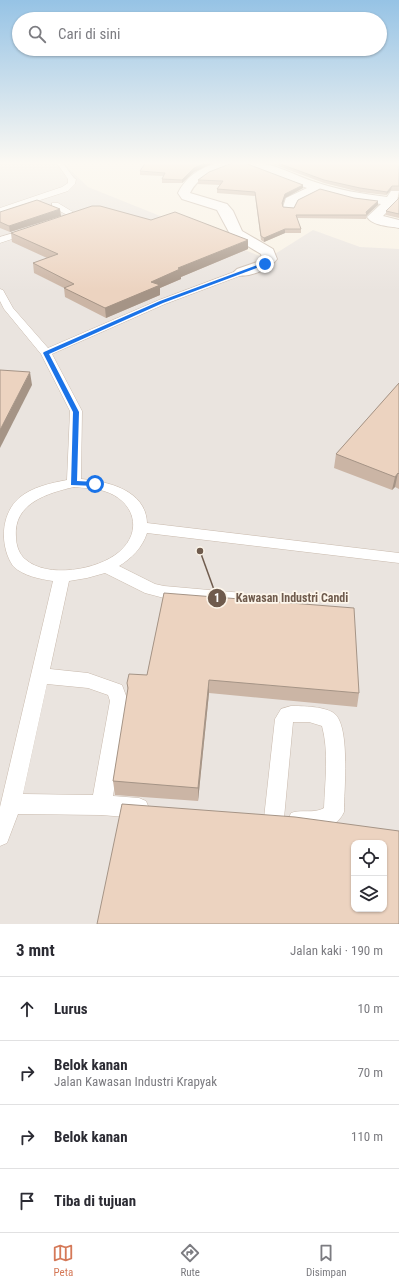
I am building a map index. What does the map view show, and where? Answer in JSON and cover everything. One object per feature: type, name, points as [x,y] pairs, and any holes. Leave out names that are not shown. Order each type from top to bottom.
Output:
[{"type":"street","points":[[216,205],[222,207],[226,211],[236,233],[268,252],[270,259],[265,264],[242,272]]},
{"type":"street","points":[[386,205],[375,214],[374,218],[399,224]]},
{"type":"lane","points":[[0,210],[15,205]]},
{"type":"lane","points":[[55,205],[74,215]]},
{"type":"lane","points":[[0,240],[37,228]]},
{"type":"lane","points":[[46,353],[162,302],[242,272]]},
{"type":"lane","points":[[0,292],[5,310],[46,353],[76,412],[74,483]]},
{"type":"lane","points":[[74,483],[95,484],[114,489],[130,499],[139,512],[141,527],[136,541],[125,555],[107,567],[85,574],[62,576],[38,573],[19,564],[7,550],[3,535],[4,519],[18,506],[34,495],[53,487],[74,483]]},
{"type":"lane","points":[[141,527],[399,558]]},
{"type":"lane","points":[[107,567],[151,589],[164,592],[259,601]]},
{"type":"lane","points":[[0,836],[11,804],[62,576]]},
{"type":"lane","points":[[39,676],[75,679],[104,684],[116,690],[119,701],[101,805]]},
{"type":"lane","points":[[293,713],[325,717],[330,722],[332,728],[335,751],[334,812],[328,818],[310,821],[266,818],[284,718],[293,713]]},
{"type":"lane","points":[[11,804],[101,805],[156,809]]},
{"type":"shaded area","points":[[0,205],[133,205],[267,259],[313,230],[360,247],[399,249],[399,924],[0,924]]},
{"type":"building","points":[[21,205],[50,205],[60,209],[9,226],[0,222],[0,212]]},
{"type":"building","points":[[257,205],[283,205],[283,207],[294,208],[295,205],[374,205],[366,212],[367,215],[296,215],[301,229],[285,229],[264,238],[261,236]]},
{"type":"building","points":[[392,205],[399,205],[399,214],[386,211]]},
{"type":"building","points":[[92,206],[100,206],[151,220],[175,212],[248,240],[178,268],[180,269],[151,282],[160,285],[105,308],[64,288],[74,284],[33,263],[58,254],[11,233]]},
{"type":"building","points":[[0,370],[30,372],[0,430]]},
{"type":"building","points":[[399,383],[399,474],[398,473],[395,477],[336,454]]},
{"type":"building","points":[[164,593],[354,608],[359,693],[209,680],[198,788],[113,781],[129,674],[147,675]]},
{"type":"building","points":[[122,804],[295,817],[399,831],[399,924],[97,924]]},
{"type":"place","name":"Kawasan Industri Candi","points":[[200,551]]},
{"type":"route","points":[[95,484],[74,483],[76,412],[46,353],[162,302],[265,264]]}]
